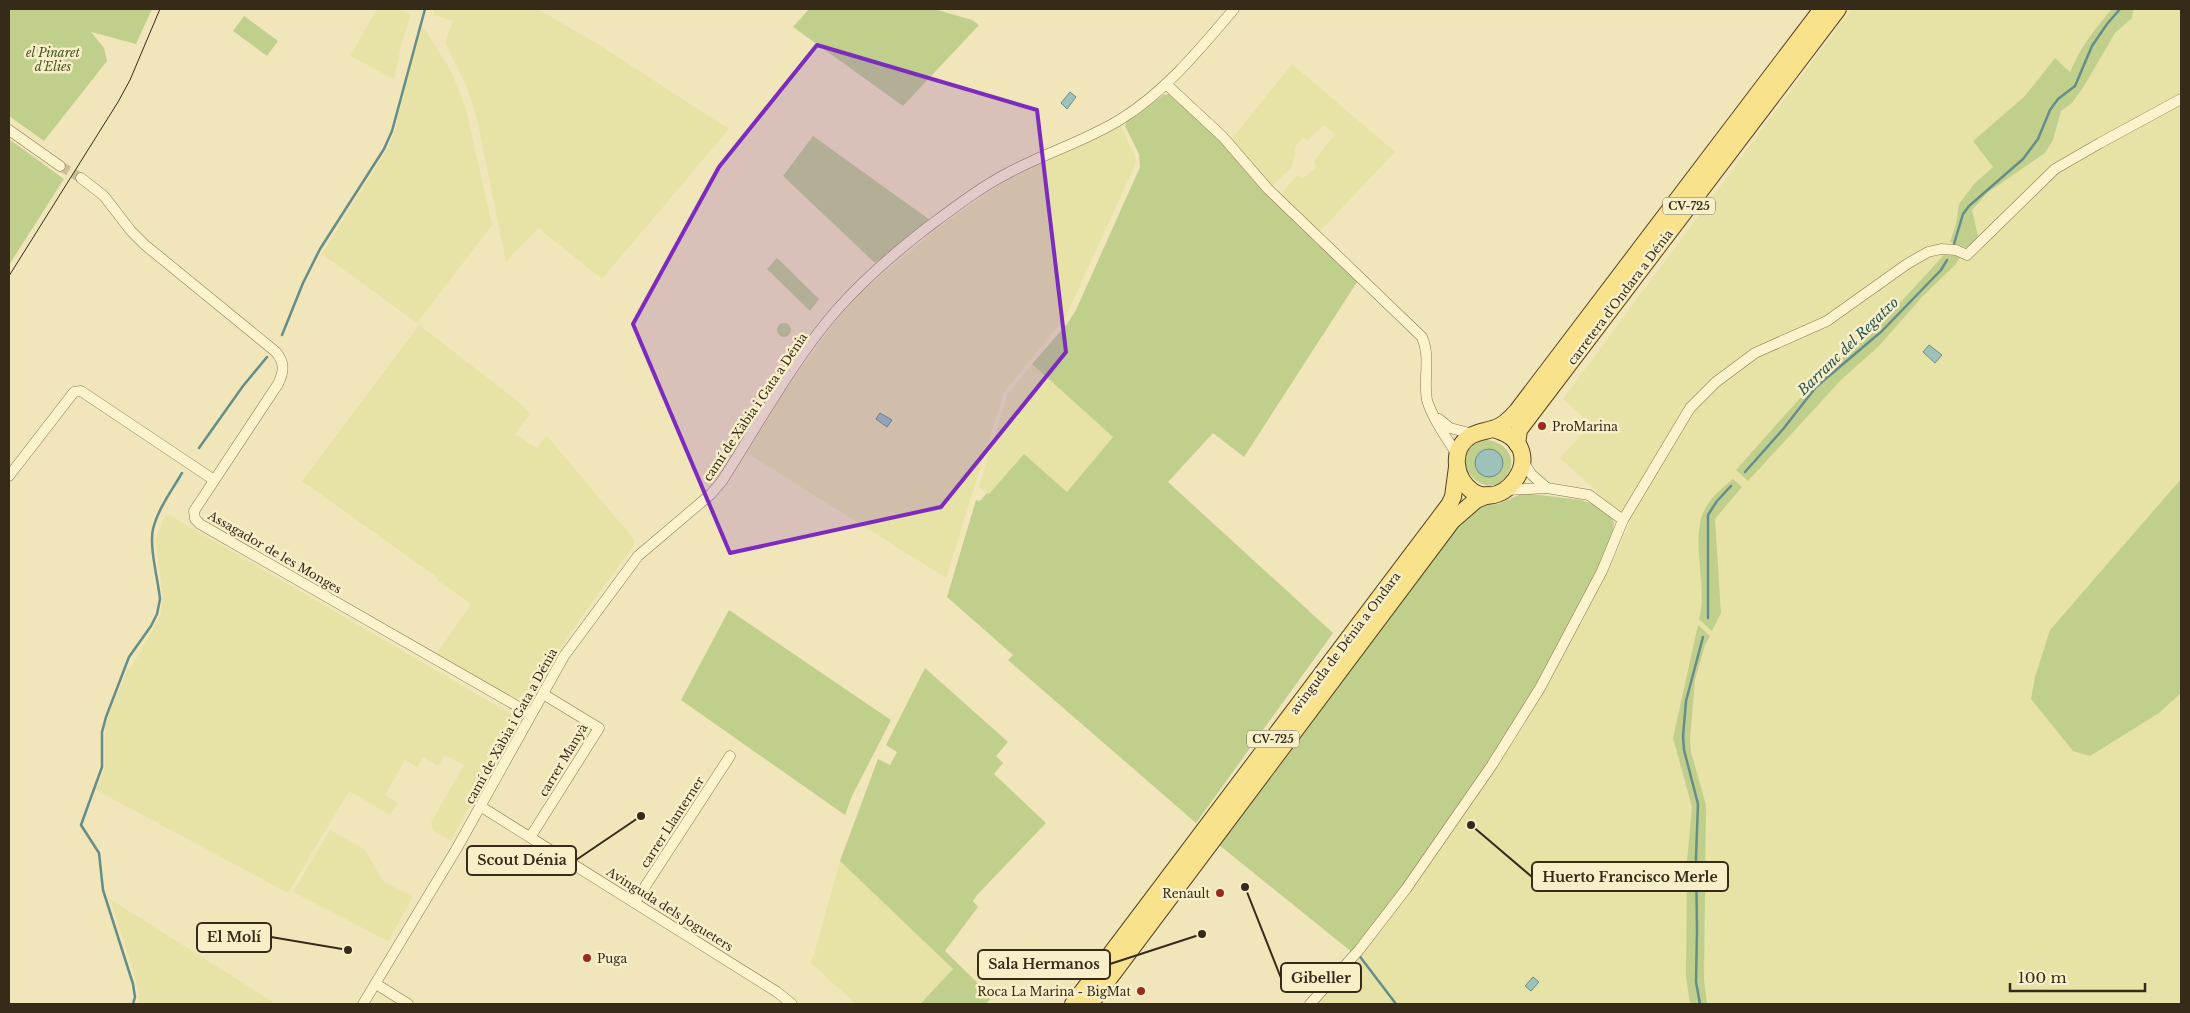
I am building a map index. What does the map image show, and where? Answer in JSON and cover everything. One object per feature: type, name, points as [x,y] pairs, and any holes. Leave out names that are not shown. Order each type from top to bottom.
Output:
[{"type":"main road","name":"carretera d'Ondara a Dénia","points":[[1493,429],[1517,411],[1822,9]]},
{"type":"main road","name":"carretera d'Ondara a Dénia","points":[[1520,452],[1519,430],[1838,9]]},
{"type":"main road","name":"CV-725","points":[[1473,434],[1493,429]]},
{"type":"main road","points":[[1493,429],[1511,437],[1520,452]]},
{"type":"main road","points":[[1473,434],[1466,439],[1457,461],[1464,484],[1480,493],[1488,495]]},
{"type":"main road","name":"CV-725","points":[[1488,495],[1506,490],[1518,477],[1520,452]]},
{"type":"main road","name":"avinguda de Dénia a Ondara","points":[[1073,1004],[1449,505],[1454,497],[1457,461]]},
{"type":"main road","name":"avinguda de Dénia a Ondara","points":[[1090,1004],[1452,521],[1476,500],[1488,495]]},
{"type":"street","name":"camí de Xàbia i Gata a Dénia","points":[[363,1004],[480,806],[574,641],[638,556],[711,494],[722,481],[756,427],[834,313],[876,269],[924,231],[1008,173],[1121,119],[1166,84],[1196,54],[1234,9]]},
{"type":"street","points":[[1166,84],[1223,137],[1268,189],[1422,337],[1427,354],[1427,398],[1432,414],[1457,461]]},
{"type":"street","points":[[1310,1004],[1359,950],[1411,881],[1492,765],[1540,688],[1602,571],[1622,520],[1690,408],[1716,382],[1755,353],[1827,321],[1895,271],[1920,256],[1934,250],[1946,248],[1967,255],[2055,170],[2100,143],[2181,100]]},
{"type":"street","points":[[9,130],[60,166]]},
{"type":"street","name":"Assagador de les Monges","points":[[80,178],[104,196],[131,231],[145,245],[276,352],[282,360],[284,369],[278,384],[194,511],[195,518],[200,524],[531,714]]},
{"type":"street","points":[[9,476],[74,392],[82,391],[214,480]]},
{"type":"street","points":[[1432,414],[1450,428],[1473,434]]},
{"type":"street","points":[[1520,452],[1532,475],[1547,488]]},
{"type":"street","points":[[1506,490],[1547,488],[1589,495],[1622,520]]},
{"type":"street","name":"carrer Manyà","points":[[531,836],[599,728],[543,694]]},
{"type":"street","name":"carrer Llanterner","points":[[635,902],[730,756]]},
{"type":"street","name":"Avinguda dels Jogueters","points":[[480,806],[635,902],[785,1002]]},
{"type":"street","points":[[376,984],[408,1004]]},
{"type":"highlighted area","points":[[817,45],[1037,110],[1066,352],[941,507],[730,553],[633,324],[719,167]]},
{"type":"shaded area","points":[[377,9],[399,9],[411,15],[402,42],[394,79],[350,56]]},
{"type":"shaded area","points":[[434,9],[538,9],[604,48],[729,129],[602,279],[538,228],[506,262],[477,119],[467,87],[445,43],[453,21],[434,15]]},
{"type":"shaded area","points":[[1851,9],[2181,9],[2181,1004],[1313,1004],[1451,831],[1489,778],[1536,704],[1615,556],[1630,522],[1560,458],[1591,424],[1563,399]]},
{"type":"shaded area","points":[[420,22],[451,71],[466,109],[492,225],[417,323],[322,254],[389,146],[395,130]]},
{"type":"shaded area","points":[[1292,64],[1395,152],[1318,233],[1281,198],[1283,192],[1297,175],[1303,178],[1316,167],[1314,161],[1335,134],[1324,125],[1307,141],[1303,137],[1296,146],[1292,167],[1273,185],[1267,185],[1231,140]]},
{"type":"shaded area","points":[[1116,126],[1121,126],[1136,159],[1135,165],[1065,318],[1004,392],[946,578],[747,453],[785,390],[842,313],[862,291],[946,222],[1010,178]]},
{"type":"shaded area","points":[[419,325],[519,402],[530,414],[515,434],[537,448],[546,435],[634,539],[634,546],[583,615],[528,696],[515,698],[437,653],[471,604],[437,580],[438,578],[302,481]]},
{"type":"shaded area","points":[[1032,364],[1113,437],[1067,493],[989,494],[979,487],[1008,393]]},
{"type":"shaded area","points":[[166,513],[518,718],[451,841],[433,830],[431,822],[464,765],[445,755],[438,766],[423,757],[417,767],[405,760],[385,795],[398,803],[390,815],[349,791],[288,893],[96,790],[105,768],[105,724],[127,670],[132,666],[161,614],[163,596],[155,540]]},
{"type":"shaded area","points":[[330,830],[364,849],[383,881],[413,897],[388,941],[293,892]]},
{"type":"shaded area","points":[[840,861],[953,969],[919,1004],[856,1004],[810,962],[814,955]]},
{"type":"shaded area","points":[[110,899],[276,1004],[138,1004],[139,995],[134,973]]},
{"type":"green space","name":"el Pinaret d'Elies","points":[[9,9],[152,9],[136,44],[91,32],[104,48],[107,61],[44,141],[9,116]]},
{"type":"green space","points":[[809,9],[934,9],[972,20],[979,25],[903,106],[793,27]]},
{"type":"green space","points":[[2112,9],[2133,9],[2132,18],[2115,33],[2084,86],[2072,103],[2061,111],[2053,140],[2045,153],[1987,193],[1972,210],[1978,236],[1967,248],[1950,242],[1956,224],[1959,204],[1974,184],[1993,167],[1973,141],[2025,96],[2055,58],[2070,72],[2088,39]]},
{"type":"green space","points":[[244,16],[278,41],[267,56],[233,31]]},
{"type":"green space","points":[[1168,94],[1195,114],[1275,202],[1359,279],[1244,457],[1213,433],[1168,482],[1333,633],[1196,823],[1008,660],[1013,655],[947,597],[976,500],[980,501],[987,493],[989,494],[1024,454],[1067,492],[1113,437],[1032,364],[1067,324],[1076,310],[1140,167],[1139,154],[1125,126],[1127,121],[1163,95]]},
{"type":"green space","points":[[813,136],[930,220],[875,263],[783,176]]},
{"type":"green space","points":[[9,139],[64,179],[9,265]]},
{"type":"green space","points":[[1944,255],[1961,256],[1955,265],[1923,296],[1879,346],[1841,380],[1748,481],[1736,470],[1826,369],[1873,332]]},
{"type":"green space","points":[[777,258],[819,299],[810,311],[767,269]]},
{"type":"green space","points":[[781,323],[787,323],[791,330],[787,337],[781,337],[777,333],[777,327]]},
{"type":"green space","points":[[1486,440],[1498,443],[1508,451],[1511,468],[1499,483],[1489,486],[1479,482],[1471,475],[1466,466],[1466,455],[1472,446]],"holes":[[[1484,450],[1493,450],[1500,454],[1497,475],[1485,477],[1475,468],[1477,455]]]},
{"type":"green space","points":[[1733,479],[1742,487],[1715,519],[1721,613],[1712,631],[1699,619],[1702,591],[1699,530],[1702,516],[1708,504]]},
{"type":"green space","points":[[2181,479],[2181,693],[2159,713],[2090,756],[2073,751],[2031,699],[2035,677],[2050,630]]},
{"type":"green space","points":[[1523,493],[1581,500],[1595,505],[1610,515],[1614,523],[1613,531],[1601,565],[1539,686],[1445,828],[1353,953],[1219,845],[1462,520],[1483,505],[1499,504]]},
{"type":"green space","points":[[729,610],[891,720],[852,796],[845,815],[681,700]]},
{"type":"green space","points":[[1698,625],[1710,636],[1705,645],[1695,680],[1690,739],[1691,752],[1706,805],[1704,980],[1707,1004],[1690,1004],[1686,977],[1687,861],[1692,807],[1673,738]]},
{"type":"green space","points":[[925,668],[1008,742],[996,756],[1003,763],[994,774],[1046,823],[977,895],[973,901],[978,907],[945,951],[992,997],[986,1004],[920,1004],[953,969],[840,861],[878,759],[890,765],[897,752],[886,745]]},
{"type":"water","points":[[1070,92],[1076,97],[1067,109],[1061,103]]},
{"type":"water","points":[[1929,345],[1942,355],[1935,363],[1923,352]]},
{"type":"water","points":[[880,413],[892,420],[887,427],[876,419]]},
{"type":"water","points":[[1489,449],[1499,453],[1503,463],[1499,473],[1489,477],[1479,473],[1475,463],[1479,453]]},
{"type":"water","points":[[1533,977],[1539,982],[1531,991],[1525,986]]},
{"type":"waterway","points":[[282,335],[303,283],[320,249],[384,149],[392,131],[425,9]]},
{"type":"waterway","name":"Barranc del Regatxo","points":[[1954,244],[1963,214],[1969,206],[2023,159],[2038,139],[2050,110],[2058,99],[2075,86],[2092,46],[2120,9]]},
{"type":"waterway","name":"Barranc del Regatxo","points":[[1745,472],[1784,428],[1816,387],[1882,331],[1941,270],[1947,260]]},
{"type":"waterway","points":[[199,448],[243,386],[267,357]]},
{"type":"waterway","points":[[133,1004],[135,997],[133,984],[103,890],[99,853],[81,825],[102,767],[102,732],[106,717],[129,657],[151,626],[157,614],[160,599],[153,554],[153,529],[162,507],[182,473]]},
{"type":"waterway","name":"Barranc del Regatxo","points":[[1708,618],[1708,515],[1717,501],[1731,486]]},
{"type":"waterway","name":"Barranc del Regatxo","points":[[1700,1004],[1696,982],[1698,804],[1684,750],[1683,736],[1686,701],[1703,637]]},
{"type":"waterway","points":[[1358,954],[1396,1004]]},
{"type":"tunnel","points":[[60,166],[81,178]]},
{"type":"tram line","points":[[9,276],[118,102],[130,80],[160,9]]},
{"type":"place","name":"ProMarina","points":[[1542,426]]},
{"type":"place","name":"Scout Dénia","points":[[641,816]]},
{"type":"place","name":"Huerto Francisco Merle","points":[[1471,825]]},
{"type":"place","name":"Gibeller","points":[[1245,887]]},
{"type":"place","name":"Renault","points":[[1220,893]]},
{"type":"place","name":"Sala Hermanos","points":[[1202,934]]},
{"type":"place","name":"El Molí","points":[[348,950]]},
{"type":"place","name":"Puga","points":[[587,958]]},
{"type":"place","name":"Roca La Marina - BigMat","points":[[1141,991]]}]
